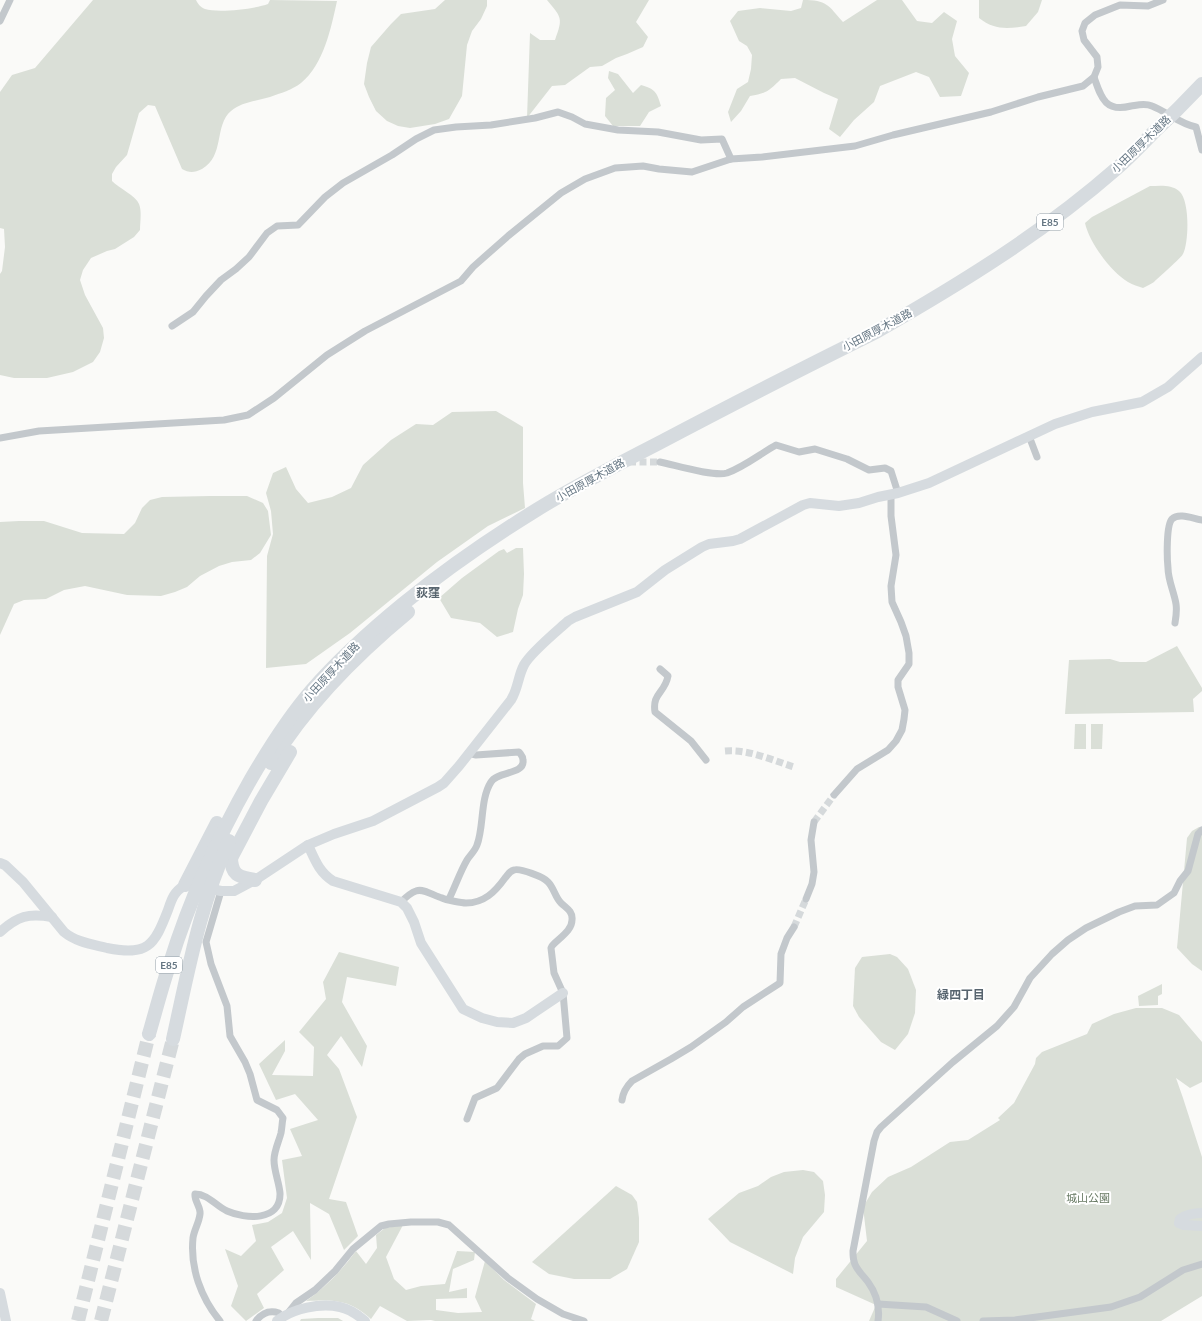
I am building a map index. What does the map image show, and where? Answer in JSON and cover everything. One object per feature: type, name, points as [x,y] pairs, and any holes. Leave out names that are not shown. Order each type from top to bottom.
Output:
[{"type":"highway","name":"小田原厚木道路","points":[[878,335],[993,262],[1052,221],[1117,169],[1190,98],[1202,84]]},
{"type":"highway","name":"小田原厚木道路","points":[[149,1034],[169,963],[225,849],[242,805],[264,756],[310,692],[340,659],[380,622],[423,588],[470,554],[539,508],[598,475],[705,424],[878,335],[924,315],[998,268],[1057,229],[1126,172],[1202,98]]},
{"type":"highway","name":"小田原厚木道路","points":[[242,805],[296,728],[322,696],[382,634],[455,575],[499,545],[545,516],[705,424]]},
{"type":"highway","points":[[219,891],[231,856],[261,801],[299,737],[348,674],[382,634]]},
{"type":"highway","points":[[185,885],[238,784],[264,747],[287,722]]},
{"type":"highway","points":[[231,856],[232,868],[235,873],[244,878],[255,880]]},
{"type":"highway","name":"小田原厚木道路","points":[[173,1039],[195,940],[199,901]]},
{"type":"street","points":[[0,20],[10,0]]},
{"type":"street","points":[[0,438],[39,431],[224,420],[248,415],[274,398],[327,355],[365,331],[461,281],[473,267],[508,236],[561,193],[585,179],[615,168],[643,166],[692,172],[731,159],[762,157],[854,146],[893,135],[991,112],[1038,97],[1083,86],[1094,77],[1098,67],[1097,57],[1084,40],[1082,32],[1085,23],[1095,15],[1120,5],[1148,6],[1163,0]]},
{"type":"street","points":[[1094,77],[1101,98],[1114,108],[1125,108],[1140,104],[1150,105],[1188,126],[1196,127],[1202,150]]},
{"type":"street","points":[[172,326],[194,312],[221,280],[249,257],[267,233],[277,226],[298,225],[325,197],[343,183],[392,155],[416,139],[434,130],[491,125],[535,118],[558,112],[585,124],[618,130],[658,132],[701,140],[722,139],[731,159]]},
{"type":"street","points":[[0,863],[5,865],[23,882],[64,932],[77,940],[115,949],[139,950],[155,938],[159,932],[173,895],[185,885],[199,886],[219,891],[234,891],[255,880],[308,845],[334,834],[373,821],[438,787],[452,775],[511,700],[516,692],[522,669],[528,658],[568,621],[575,617],[637,592],[665,570],[702,547],[740,539],[803,505],[810,503],[839,506],[859,503],[878,496],[894,494],[928,483],[1055,424],[1092,412],[1142,402],[1168,387],[1202,357]]},
{"type":"street","points":[[1029,436],[1036,457]]},
{"type":"street","points":[[660,462],[708,473],[726,473],[776,446],[799,452],[815,449],[847,460],[868,470],[885,468],[892,471],[894,494],[890,516],[896,556],[891,586],[892,602],[906,636],[909,653],[909,664],[898,680],[898,687],[905,710],[904,719],[902,730],[896,741],[888,750],[857,768],[834,795]]},
{"type":"street","points":[[1176,623],[1176,606],[1168,568],[1167,533],[1169,524],[1171,520],[1182,516],[1202,520]]},
{"type":"street","points":[[660,669],[668,676],[667,684],[654,701],[654,712],[691,741],[706,760]]},
{"type":"street","points":[[450,899],[467,861],[478,844],[485,801],[490,783],[493,779],[499,776],[522,768],[523,765],[522,754],[519,752],[476,755],[468,753]]},
{"type":"street","points":[[806,899],[812,884],[814,872],[811,840],[814,822]]},
{"type":"street","points":[[878,1321],[878,1304],[869,1283],[858,1270],[854,1262],[853,1251],[877,1132],[948,1066],[996,1026],[1014,1007],[1030,978],[1052,954],[1068,940],[1086,928],[1119,912],[1135,906],[1157,905],[1174,893],[1180,880],[1188,872],[1198,834],[1202,830]]},
{"type":"street","points":[[308,845],[320,870],[326,877],[333,881],[401,902],[407,908],[414,922],[421,943],[463,1009],[482,1018],[497,1022],[513,1023],[526,1018],[563,993]]},
{"type":"street","points":[[401,902],[417,890],[464,903],[479,902],[496,890],[509,873],[514,870],[528,872],[548,881],[559,901],[570,912],[572,918],[569,928],[551,948],[554,973],[563,993],[567,1038],[558,1046],[543,1046],[525,1054],[519,1059],[497,1088],[475,1098],[467,1119]]},
{"type":"street","points":[[219,891],[206,942],[211,964],[227,1006],[230,1036],[247,1068],[257,1100],[277,1110],[283,1118],[274,1159],[280,1194],[279,1204],[274,1211],[257,1217],[245,1215],[227,1211],[201,1194],[195,1194],[200,1213],[193,1237],[193,1268],[206,1301],[220,1321]]},
{"type":"street","points":[[0,932],[12,921],[23,917],[34,915],[52,917]]},
{"type":"street","points":[[622,1100],[623,1092],[626,1086],[632,1081],[691,1047],[726,1022],[743,1007],[780,983],[781,954],[787,938],[794,927]]},
{"type":"street","points":[[1202,1213],[1192,1213],[1184,1216],[1180,1218],[1179,1223],[1184,1225],[1202,1226]]},
{"type":"street","points":[[281,1318],[296,1303],[315,1290],[336,1271],[353,1249],[382,1226],[397,1222],[438,1222],[449,1225],[508,1278],[537,1299],[563,1314],[584,1321]]},
{"type":"street","points":[[984,1321],[1015,1320],[1110,1307],[1140,1297],[1183,1270],[1202,1264]]},
{"type":"street","points":[[0,1293],[6,1321]]},
{"type":"street","points":[[878,1304],[926,1307],[957,1321]]},
{"type":"street","points":[[281,1318],[295,1311],[319,1306],[340,1307],[349,1310],[365,1321]]},
{"type":"street","points":[[256,1321],[266,1312],[272,1311],[279,1313],[281,1318]]},
{"type":"green space","points":[[93,0],[196,0],[199,5],[205,9],[218,11],[254,7],[268,4],[270,0],[337,1],[329,34],[321,56],[309,75],[301,83],[290,89],[270,97],[244,104],[231,111],[223,124],[214,156],[202,169],[192,172],[182,169],[155,106],[148,105],[139,113],[127,155],[116,167],[112,174],[112,181],[134,198],[139,204],[141,213],[140,230],[134,237],[115,249],[91,258],[83,270],[80,280],[85,295],[103,328],[104,338],[100,352],[93,362],[73,372],[47,378],[14,378],[0,375],[0,274],[2,271],[5,247],[4,229],[0,228],[0,92],[12,75],[35,68]]},
{"type":"green space","points":[[445,0],[487,0],[487,6],[481,19],[472,31],[467,45],[462,96],[449,119],[435,124],[410,128],[398,126],[387,121],[376,111],[364,84],[371,47],[401,14],[435,9]]},
{"type":"green space","points":[[547,0],[649,0],[636,22],[648,37],[643,47],[616,58],[602,66],[590,67],[565,85],[552,86],[527,118],[530,33],[540,40],[555,40],[560,22],[560,18],[556,11]]},
{"type":"green space","points":[[803,0],[822,2],[834,11],[843,22],[877,0],[902,0],[917,21],[932,23],[944,12],[957,21],[952,39],[955,56],[969,73],[961,96],[940,97],[929,77],[916,72],[880,86],[874,102],[854,120],[840,137],[829,129],[838,99],[795,78],[781,79],[767,91],[750,96],[741,111],[731,122],[728,112],[737,89],[748,82],[752,55],[747,46],[739,41],[730,21],[738,11],[760,8],[791,11],[801,8]]},
{"type":"green space","points":[[979,0],[1042,0],[1038,12],[1026,26],[1001,28],[990,25],[979,18]]},
{"type":"green space","points":[[609,71],[618,74],[633,93],[641,85],[649,88],[657,94],[661,106],[649,112],[640,126],[613,126],[605,116],[606,98],[615,90],[608,78]]},
{"type":"green space","points":[[1150,186],[1169,186],[1179,191],[1183,196],[1187,212],[1187,231],[1183,254],[1154,282],[1143,288],[1128,282],[1108,264],[1091,239],[1085,223],[1092,217]]},
{"type":"green space","points":[[496,411],[523,427],[523,483],[525,508],[488,526],[437,562],[350,633],[306,664],[266,668],[267,556],[273,534],[271,511],[266,493],[273,473],[286,467],[296,489],[308,503],[332,497],[351,488],[363,465],[391,440],[416,424],[433,425],[452,412]]},
{"type":"green space","points":[[247,496],[263,503],[268,511],[271,535],[260,553],[251,560],[232,562],[219,566],[200,576],[187,587],[161,596],[127,595],[85,586],[64,590],[46,599],[24,600],[14,604],[0,635],[0,522],[44,521],[82,533],[124,534],[135,523],[142,508],[150,500],[162,497]]},
{"type":"green space","points":[[516,548],[523,548],[524,574],[523,595],[513,632],[497,637],[480,623],[451,618],[439,598],[462,578],[499,551],[504,549],[507,553]]},
{"type":"green space","points":[[1177,646],[1202,688],[1202,691],[1193,699],[1194,712],[1065,714],[1069,660],[1110,659],[1120,662],[1146,662]]},
{"type":"green space","points":[[1075,724],[1086,724],[1086,749],[1074,749]]},
{"type":"green space","points":[[1091,724],[1103,724],[1102,749],[1091,749]]},
{"type":"green space","points":[[1202,827],[1202,971],[1192,964],[1177,948],[1187,838],[1192,831]]},
{"type":"green space","points":[[339,952],[399,967],[396,986],[347,977],[342,1002],[367,1046],[362,1067],[341,1036],[327,1055],[339,1069],[357,1117],[329,1199],[346,1202],[358,1236],[344,1250],[329,1214],[310,1203],[311,1260],[293,1231],[271,1247],[284,1270],[257,1294],[264,1308],[246,1321],[231,1306],[238,1286],[225,1249],[241,1256],[256,1241],[252,1225],[268,1222],[282,1213],[287,1198],[282,1160],[302,1156],[290,1129],[318,1120],[295,1094],[276,1100],[259,1064],[285,1040],[285,1051],[272,1075],[313,1076],[314,1047],[299,1032],[326,999],[323,982]]},
{"type":"green space","points":[[890,954],[897,957],[908,969],[916,990],[915,1013],[908,1034],[895,1050],[881,1042],[859,1017],[853,1006],[855,968],[862,957]]},
{"type":"green space","points":[[1162,984],[1162,994],[1158,996],[1158,1005],[1139,1006],[1138,996]]},
{"type":"green space","name":"城山公園","points":[[1136,1008],[1162,1008],[1179,1015],[1202,1042],[1202,1082],[1190,1088],[1176,1078],[1202,1157],[1202,1296],[1161,1321],[869,1321],[876,1305],[836,1287],[836,1279],[867,1241],[863,1207],[872,1192],[888,1177],[911,1167],[950,1142],[968,1140],[1000,1120],[998,1118],[1014,1103],[1035,1064],[1036,1058],[1042,1052],[1087,1034],[1092,1024],[1114,1014]]},
{"type":"green space","points":[[803,1170],[814,1172],[823,1181],[825,1195],[824,1212],[803,1237],[795,1258],[793,1274],[730,1242],[708,1219],[739,1193],[758,1186],[771,1177],[784,1172]]},
{"type":"green space","points":[[616,1186],[632,1195],[637,1202],[639,1242],[627,1269],[610,1279],[574,1279],[549,1274],[532,1262]]},
{"type":"green space","points":[[403,1225],[386,1257],[394,1279],[406,1290],[421,1286],[445,1284],[457,1251],[475,1252],[474,1260],[453,1269],[449,1292],[467,1288],[467,1298],[436,1299],[436,1310],[458,1313],[482,1312],[475,1297],[485,1261],[504,1280],[536,1304],[531,1319],[535,1321],[407,1321],[380,1306],[371,1319],[356,1308],[341,1302],[306,1301],[333,1278],[356,1251],[366,1264],[377,1248],[376,1235],[385,1228]]},
{"type":"green space","points":[[338,1318],[343,1321],[300,1321],[301,1319]]},
{"type":"tunnel","points":[[629,462],[660,462]]},
{"type":"tunnel","points":[[725,751],[751,753],[794,767]]},
{"type":"tunnel","points":[[814,822],[834,795]]},
{"type":"tunnel","points":[[794,927],[806,899]]},
{"type":"tunnel","points":[[78,1321],[149,1034]]},
{"type":"tunnel","points":[[101,1321],[173,1039]]},
{"type":"district","name":"荻窪","points":[[428,593]]},
{"type":"district","name":"緑四丁目","points":[[961,995]]}]
